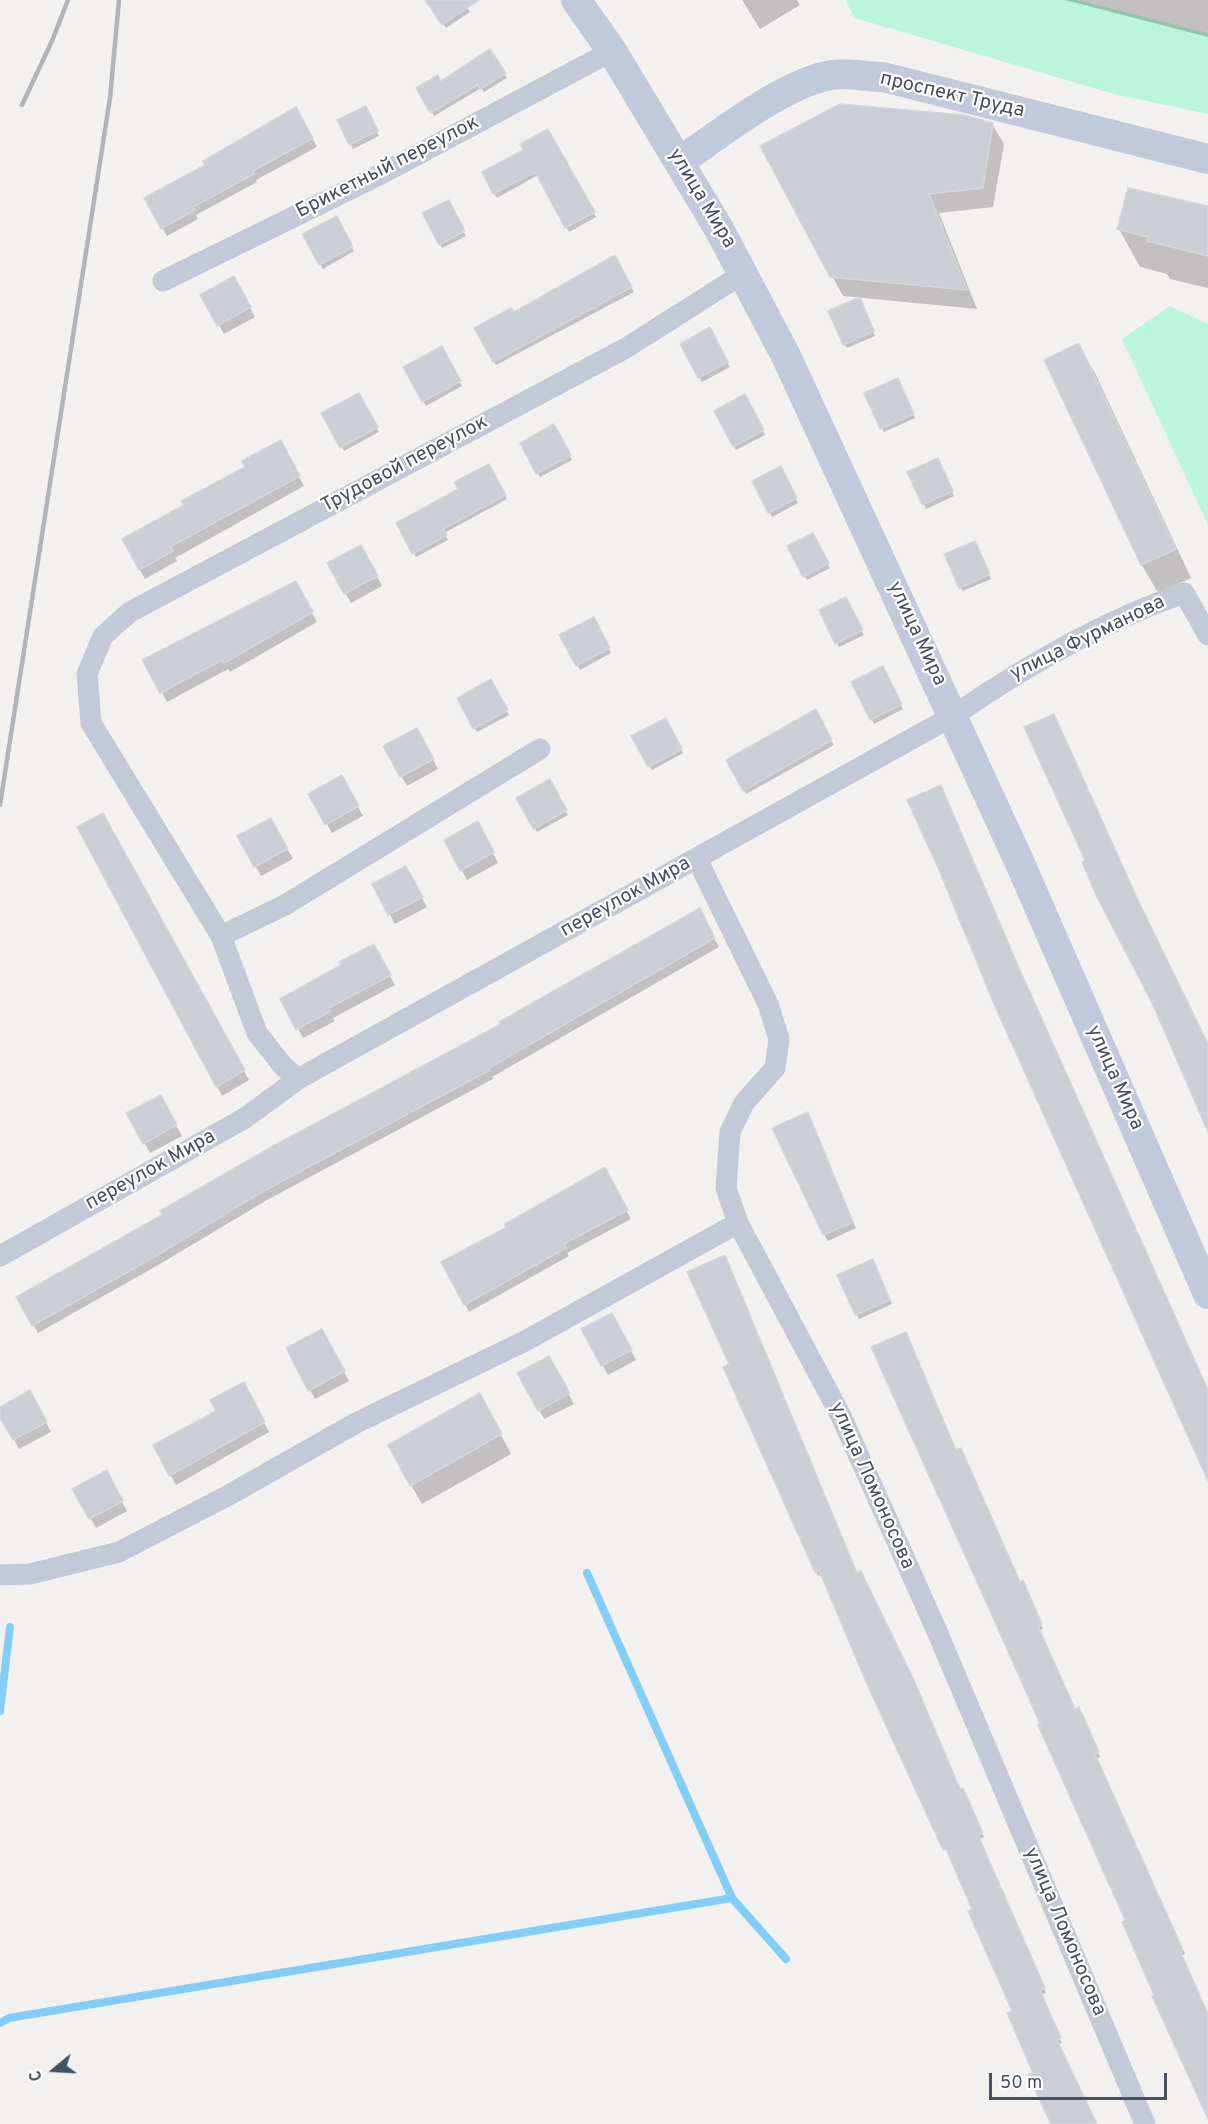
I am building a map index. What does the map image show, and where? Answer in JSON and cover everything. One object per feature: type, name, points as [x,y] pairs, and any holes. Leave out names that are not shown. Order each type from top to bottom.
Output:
[{"type":"main road","name":"улица Мира","points":[[576,0],[612,51],[679,162],[744,273],[786,356],[953,716],[1208,1294]]},
{"type":"main road","name":"проспект Труда","points":[[679,162],[755,110],[806,82],[832,75],[883,77],[1208,159]]},
{"type":"street","name":"Брикетный переулок","points":[[163,281],[383,173],[612,51]]},
{"type":"street","name":"Трудовой переулок","points":[[221,936],[90,723],[87,674],[103,636],[130,612],[626,348],[744,273]]},
{"type":"street","name":"улица Фурманова","points":[[953,716],[1017,673],[1148,606],[1184,593],[1208,635]]},
{"type":"street","name":"переулок Мира","points":[[0,1256],[245,1118],[298,1079],[953,716]]},
{"type":"street","points":[[298,1079],[283,1066],[257,1033],[221,936],[285,905],[540,749]]},
{"type":"street","name":"улица Ломоносова","points":[[697,859],[768,1004],[779,1039],[775,1068],[744,1103],[730,1132],[726,1188],[738,1223],[841,1416],[936,1629],[1145,2124]]},
{"type":"street","points":[[0,1575],[30,1574],[118,1552],[229,1495],[357,1423],[525,1341],[738,1223]]},
{"type":"green space","points":[[845,0],[1077,0],[1208,33],[1208,114],[1114,94],[855,18]]},
{"type":"green space","points":[[1170,306],[1208,324],[1208,525],[1122,339]]},
{"type":"building","points":[[425,0],[479,0],[442,25]]},
{"type":"building","points":[[490,49],[506,73],[480,89],[478,85],[430,113],[416,88],[438,75],[441,81]]},
{"type":"building","points":[[840,104],[963,115],[993,123],[983,188],[929,194],[967,290],[830,277],[760,146]]},
{"type":"building","points":[[366,106],[378,131],[349,145],[337,120]]},
{"type":"building","points":[[296,107],[313,138],[253,171],[254,174],[193,207],[195,210],[161,229],[144,198],[205,165],[203,161]]},
{"type":"building","points":[[548,129],[595,212],[565,228],[535,172],[493,194],[482,172],[523,150],[520,144]]},
{"type":"building","points":[[1128,188],[1208,206],[1208,256],[1147,241],[1148,237],[1117,229]]},
{"type":"building","points":[[449,200],[465,231],[439,245],[422,213]]},
{"type":"building","points":[[337,216],[353,247],[319,265],[302,234]]},
{"type":"building","points":[[615,255],[632,287],[493,362],[474,328],[511,308],[514,312]]},
{"type":"building","points":[[234,276],[251,307],[217,326],[200,295]]},
{"type":"building","points":[[860,297],[874,331],[843,345],[828,311]]},
{"type":"building","points":[[710,327],[728,362],[698,378],[680,344]]},
{"type":"building","points":[[1079,343],[1176,549],[1141,565],[1044,360]]},
{"type":"building","points":[[442,346],[461,381],[422,402],[403,367]]},
{"type":"building","points":[[898,378],[914,414],[880,429],[864,393]]},
{"type":"building","points":[[359,393],[378,427],[340,448],[321,413]]},
{"type":"building","points":[[745,394],[764,430],[733,447],[714,411]]},
{"type":"building","points":[[554,424],[571,455],[536,474],[520,443]]},
{"type":"building","points":[[281,440],[300,476],[170,547],[173,551],[139,570],[122,539],[184,505],[181,501],[245,467],[242,461]]},
{"type":"building","points":[[938,458],[953,491],[922,505],[907,472]]},
{"type":"building","points":[[489,464],[506,495],[443,529],[447,535],[412,554],[396,523],[458,489],[454,482]]},
{"type":"building","points":[[781,466],[797,498],[768,513],[752,481]]},
{"type":"building","points":[[813,533],[829,563],[803,577],[787,546]]},
{"type":"building","points":[[975,541],[990,574],[959,588],[944,554]]},
{"type":"building","points":[[361,545],[378,576],[344,594],[327,563]]},
{"type":"building","points":[[296,581],[313,612],[224,663],[222,660],[160,693],[142,660]]},
{"type":"building","points":[[846,597],[863,630],[835,644],[819,610]]},
{"type":"building","points":[[594,617],[610,648],[576,666],[559,635]]},
{"type":"building","points":[[883,666],[902,704],[870,720],[851,682]]},
{"type":"building","points":[[491,679],[508,710],[473,729],[457,698]]},
{"type":"building","points":[[816,709],[832,740],[743,791],[726,760]]},
{"type":"building","points":[[1054,714],[1138,900],[1208,1044],[1208,1132],[1152,1003],[1097,897],[1082,862],[1085,860],[1024,727]]},
{"type":"building","points":[[666,718],[682,749],[648,767],[631,736]]},
{"type":"building","points":[[417,728],[434,759],[400,777],[383,746]]},
{"type":"building","points":[[342,775],[359,806],[325,825],[308,794]]},
{"type":"building","points":[[550,779],[567,810],[533,829],[516,798]]},
{"type":"building","points":[[941,785],[1016,961],[1208,1390],[1208,1481],[994,1004],[939,870],[907,800]]},
{"type":"building","points":[[103,813],[245,1070],[216,1087],[77,827]]},
{"type":"building","points":[[271,818],[288,849],[254,867],[237,836]]},
{"type":"building","points":[[478,821],[494,852],[460,871],[444,840]]},
{"type":"building","points":[[406,866],[423,897],[388,915],[372,884]]},
{"type":"building","points":[[700,908],[715,938],[489,1068],[490,1070],[262,1192],[156,1256],[32,1326],[16,1297],[162,1215],[160,1211],[273,1146],[501,1024],[499,1022]]},
{"type":"building","points":[[374,944],[391,975],[329,1008],[331,1011],[296,1030],[280,999],[341,965],[339,962]]},
{"type":"building","points":[[161,1095],[177,1125],[143,1144],[126,1113]]},
{"type":"building","points":[[808,1112],[853,1222],[823,1235],[772,1128]]},
{"type":"building","points":[[605,1167],[628,1210],[564,1244],[566,1248],[464,1305],[441,1262],[507,1227],[505,1224]]},
{"type":"building","points":[[725,1255],[857,1573],[861,1571],[913,1678],[960,1789],[963,1788],[983,1833],[978,1835],[1045,1988],[1040,1990],[1061,2038],[1057,2040],[1097,2124],[1051,2124],[1028,2075],[1033,2073],[1007,2013],[1012,2011],[968,1911],[972,1909],[946,1849],[943,1850],[866,1682],[819,1570],[815,1572],[723,1367],[729,1364],[687,1272]]},
{"type":"building","points":[[873,1259],[890,1300],[855,1315],[837,1275]]},
{"type":"building","points":[[612,1313],[632,1350],[601,1366],[581,1329]]},
{"type":"building","points":[[322,1329],[345,1371],[308,1391],[286,1348]]},
{"type":"building","points":[[906,1332],[956,1450],[961,1448],[1020,1582],[1023,1580],[1042,1624],[1038,1626],[1075,1709],[1079,1707],[1099,1752],[1095,1754],[1183,1950],[1180,1951],[1208,2014],[1208,2119],[1152,1996],[1154,1995],[1122,1922],[1125,1920],[1038,1725],[1041,1724],[871,1347]]},
{"type":"building","points":[[549,1356],[570,1393],[538,1411],[517,1373]]},
{"type":"building","points":[[244,1382],[265,1422],[169,1476],[153,1445],[216,1411],[210,1400]]},
{"type":"building","points":[[30,1390],[47,1422],[13,1440],[0,1418],[0,1407]]},
{"type":"building","points":[[480,1393],[502,1434],[410,1486],[388,1445]]},
{"type":"building","points":[[107,1470],[123,1501],[89,1519],[72,1489]]},
{"type":"waterway","points":[[587,1573],[732,1898],[786,1959]]},
{"type":"waterway","points":[[0,1711],[10,1627]]},
{"type":"waterway","points":[[0,2023],[9,2018],[732,1898]]},
{"type":"railway","points":[[22,105],[68,0]]},
{"type":"railway","points":[[0,805],[110,98],[119,0]]}]
